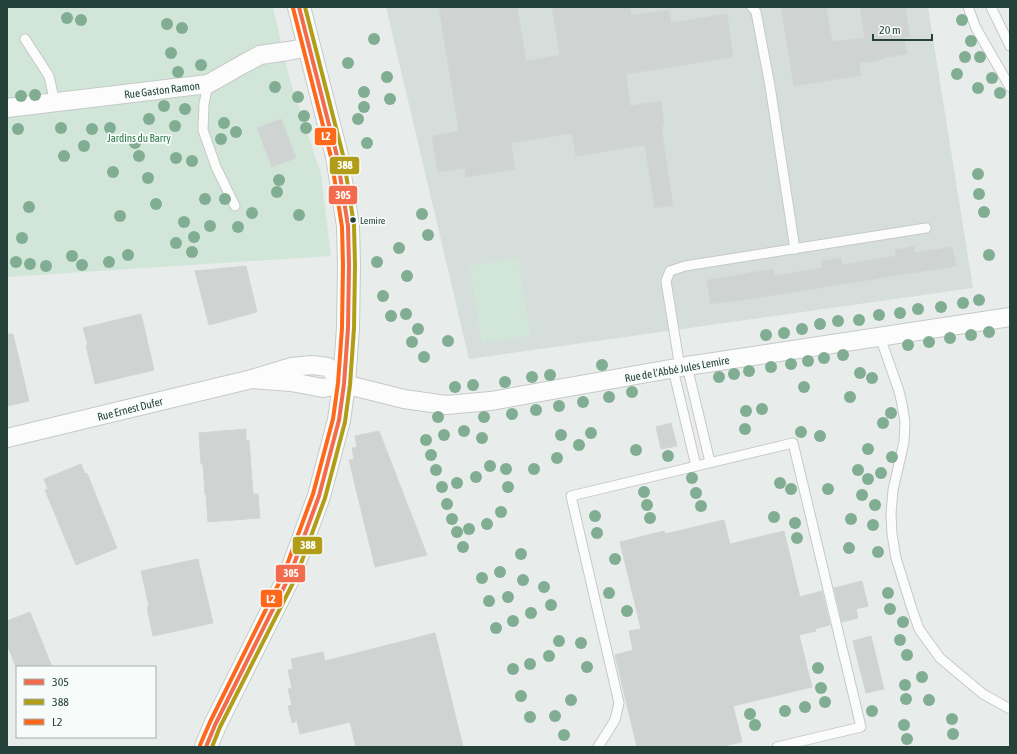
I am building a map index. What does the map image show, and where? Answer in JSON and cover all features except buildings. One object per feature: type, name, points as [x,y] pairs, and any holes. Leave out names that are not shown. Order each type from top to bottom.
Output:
[{"type":"street","points":[[206,747],[215,725],[290,575],[320,496],[339,420],[344,384],[348,328],[348,226],[337,156],[299,7]]},
{"type":"street","name":"Rue Gaston Ramon","points":[[7,108],[208,84],[260,55],[309,47]]},
{"type":"street","name":"Rue de l'Abbé Jules Lemire","points":[[344,384],[404,399],[446,405],[491,401],[680,368],[1010,317]]},
{"type":"street","name":"Rue Ernest Dufer","points":[[7,438],[252,379],[291,367],[328,367],[344,384]]},
{"type":"lane","points":[[752,7],[756,12],[768,79],[795,248]]},
{"type":"lane","points":[[968,7],[976,28],[1010,87]]},
{"type":"lane","points":[[991,7],[1010,46]]},
{"type":"lane","points":[[25,39],[48,76],[55,103]]},
{"type":"lane","points":[[208,84],[204,104],[203,130],[216,167],[235,206]]},
{"type":"lane","points":[[696,466],[666,281],[670,271],[685,266],[926,228]]},
{"type":"lane","points":[[880,337],[899,391],[905,422],[904,442],[893,490],[891,527],[896,558],[912,609],[919,629],[940,658],[984,694],[1010,709]]},
{"type":"lane","points":[[680,368],[710,462]]},
{"type":"lane","points":[[598,747],[616,720],[619,703],[571,496],[793,443],[861,727],[777,747]]},
{"type":"shaded area","points":[[386,7],[928,7],[973,288],[469,359]]},
{"type":"green space","name":"Jardins du Barry","points":[[7,7],[273,7],[289,77],[321,174],[331,256],[7,277]]},
{"type":"green space","points":[[518,258],[530,335],[482,343],[470,266]]},
{"type":"transit line","name":"305","points":[[206,747],[215,725],[290,575],[319,496],[339,420],[344,384],[348,328],[348,226],[337,156],[299,7]]},
{"type":"transit line","name":"388","points":[[212,747],[220,727],[296,577],[325,498],[345,422],[350,385],[354,328],[354,225],[343,155],[305,7]]},
{"type":"transit line","name":"L2","points":[[200,745],[284,573],[313,494],[333,419],[338,383],[342,328],[342,227],[331,157],[293,8]]},
{"type":"place","name":"Lemire","points":[[353,220]]}]
